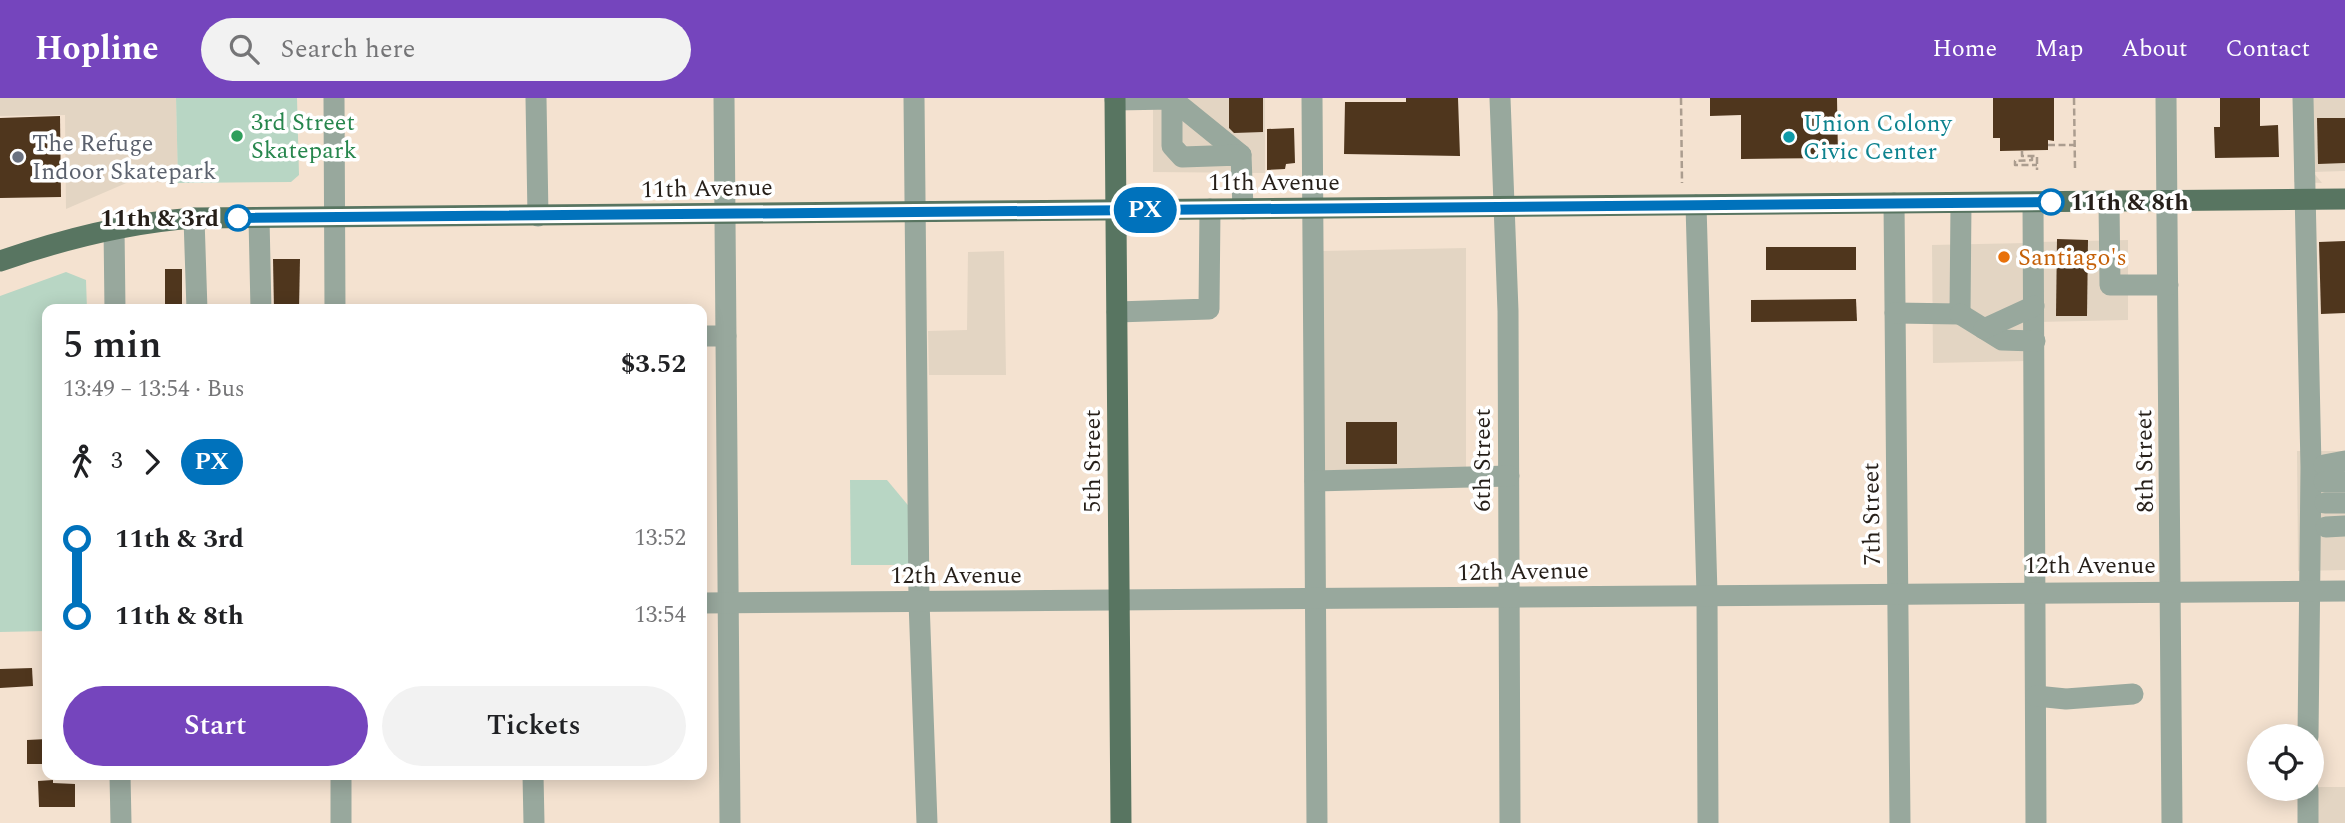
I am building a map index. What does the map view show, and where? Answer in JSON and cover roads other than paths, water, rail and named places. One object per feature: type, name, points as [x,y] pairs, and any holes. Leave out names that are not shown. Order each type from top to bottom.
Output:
[{"type":"main road","name":"5th Street","points":[[1115,99],[1121,823]]},
{"type":"main road","name":"11th Avenue","points":[[0,261],[55,242],[114,228],[194,218],[2345,199]]},
{"type":"street","points":[[334,98],[335,304]]},
{"type":"street","points":[[536,98],[538,216]]},
{"type":"street","points":[[724,98],[730,823]]},
{"type":"street","points":[[914,98],[919,601],[927,823]]},
{"type":"street","points":[[1312,98],[1315,481],[1313,597],[1317,823]]},
{"type":"street","name":"6th Street","points":[[1500,98],[1508,299],[1510,823]]},
{"type":"street","name":"8th Street","points":[[2166,98],[2172,823]]},
{"type":"street","points":[[2303,98],[2311,467],[2308,724]]},
{"type":"street","points":[[1115,99],[1172,99],[1241,155],[1243,209]]},
{"type":"street","points":[[1172,99],[1172,146],[1182,157],[1241,155]]},
{"type":"street","points":[[2033,202],[2036,823]]},
{"type":"street","points":[[2109,202],[2110,285],[2168,285]]},
{"type":"street","points":[[1961,203],[1961,314]]},
{"type":"street","name":"7th Street","points":[[1895,204],[1900,823]]},
{"type":"street","points":[[1696,205],[1707,594],[1708,823]]},
{"type":"street","points":[[1117,312],[1209,309],[1210,209]]},
{"type":"street","points":[[194,218],[197,304]]},
{"type":"street","points":[[259,218],[261,304]]},
{"type":"street","points":[[114,228],[116,304]]},
{"type":"street","points":[[1984,329],[2034,306]]},
{"type":"street","points":[[1895,313],[1961,314],[2002,340],[2035,341]]},
{"type":"street","points":[[707,336],[726,336]]},
{"type":"street","points":[[2334,496],[2345,461]]},
{"type":"street","points":[[1315,481],[1509,476]]},
{"type":"street","name":"12th Avenue","points":[[707,603],[2345,591]]},
{"type":"street","points":[[2036,696],[2066,699],[2133,694]]},
{"type":"street","points":[[120,780],[121,823]]},
{"type":"street","points":[[341,780],[341,823]]},
{"type":"street","points":[[533,780],[534,823]]},
{"type":"street","points":[[2308,801],[2308,823]]},
{"type":"place","name":"3rd Street Skatepark","points":[[237,136]]},
{"type":"place","name":"Union Colony Civic Center","points":[[1789,137]]},
{"type":"place","name":"The Refuge Indoor Skatepark","points":[[18,157]]},
{"type":"place","name":"11th & 8th","points":[[2051,202]]},
{"type":"place","name":"11th & 3rd","points":[[238,218]]},
{"type":"place","name":"Santiago's","points":[[2004,257]]}]
